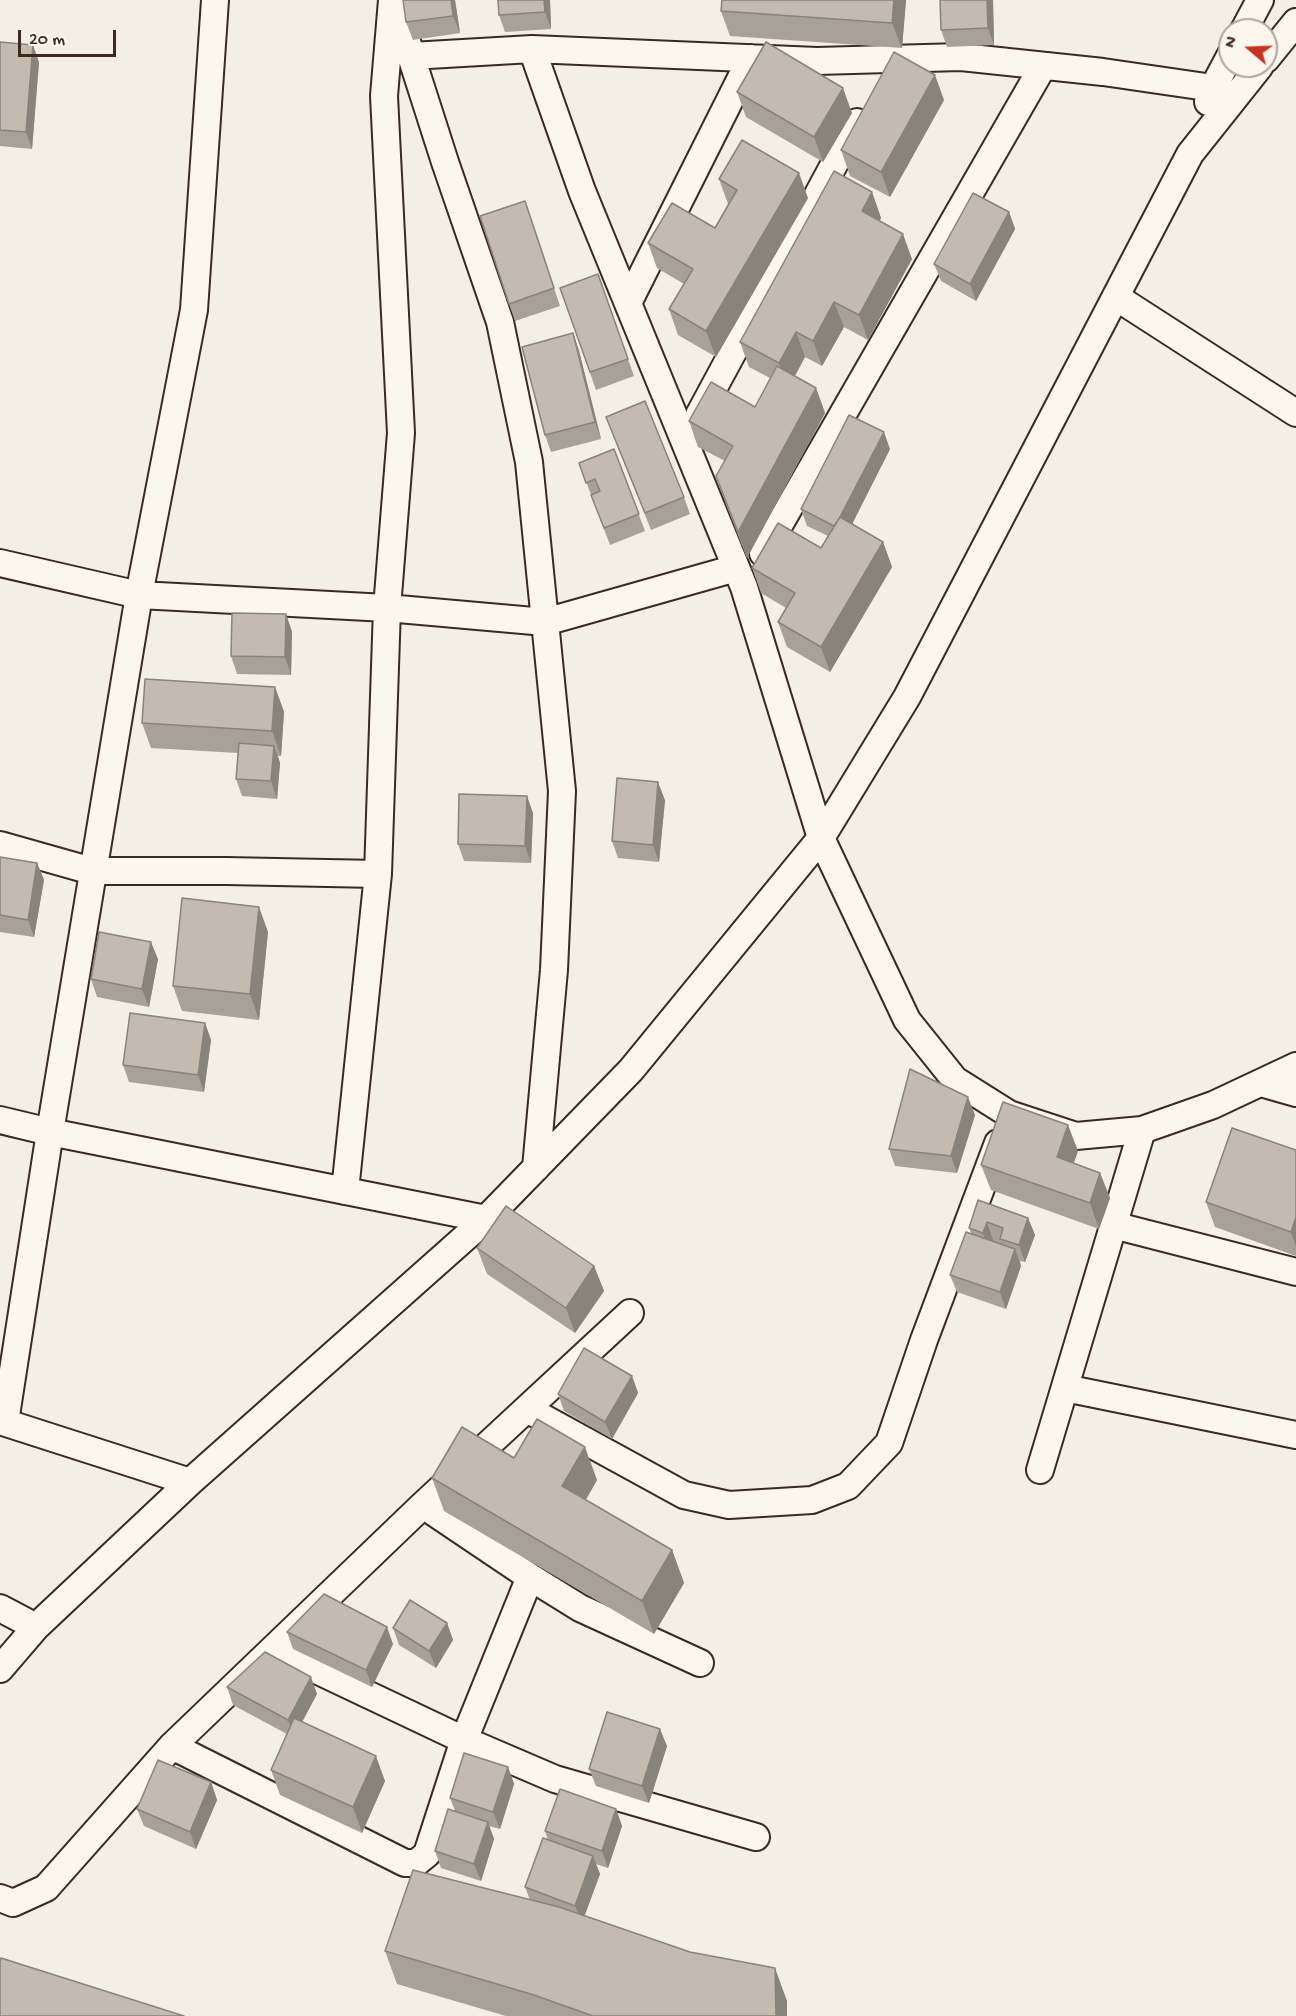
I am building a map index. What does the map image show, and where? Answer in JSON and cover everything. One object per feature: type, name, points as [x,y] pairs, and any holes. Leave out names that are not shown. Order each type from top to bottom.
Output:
[{"type":"street","points":[[190,1482],[2,1421],[139,595],[194,310],[215,0]]},
{"type":"street","points":[[345,1191],[378,874],[387,608],[401,433],[384,96],[392,0]]},
{"type":"street","points":[[396,0],[411,56],[445,162],[500,322],[529,462],[562,791],[554,970],[536,1167]]},
{"type":"street","points":[[1250,18],[1260,0]]},
{"type":"street","points":[[1278,44],[1296,22]]},
{"type":"street","points":[[411,56],[532,49],[818,61],[880,80],[961,57],[1213,88]]},
{"type":"street","points":[[532,49],[582,191],[740,577],[821,838],[907,1020],[955,1080],[1010,1114],[1076,1136],[1142,1130],[1213,1105],[1296,1066]]},
{"type":"street","points":[[628,303],[751,58]]},
{"type":"street","points":[[0,563],[139,595],[387,608],[544,622],[740,577],[1043,66]]},
{"type":"street","points":[[0,1669],[36,1627],[190,1482],[486,1219],[631,1070],[821,838],[907,697],[1190,154],[1218,78]]},
{"type":"street","points":[[1190,154],[1250,78]]},
{"type":"street","points":[[684,441],[880,80]]},
{"type":"street","points":[[1116,297],[1296,413]]},
{"type":"street","points":[[0,845],[92,871],[378,874]]},
{"type":"street","points":[[1261,1083],[1296,1093]]},
{"type":"street","points":[[527,1409],[684,1495],[729,1504],[812,1500],[848,1486],[889,1443],[924,1340],[1010,1114]]},
{"type":"street","points":[[0,1120],[486,1219]]},
{"type":"street","points":[[1040,1470],[1142,1130]]},
{"type":"street","points":[[1113,1225],[1296,1272]]},
{"type":"street","points":[[0,1898],[13,1903],[46,1887],[172,1746],[423,1506],[630,1313]]},
{"type":"street","points":[[1065,1388],[1296,1435]]},
{"type":"street","points":[[423,1506],[580,1608],[700,1663]]},
{"type":"street","points":[[172,1746],[405,1863],[416,1863],[427,1854],[464,1740],[530,1577]]},
{"type":"street","points":[[0,1608],[36,1627]]},
{"type":"street","points":[[274,1650],[464,1740],[555,1779],[756,1837]]},
{"type":"building","points":[[403,0],[451,0],[453,16],[406,22]]},
{"type":"building","points":[[498,0],[544,0],[545,12],[499,15]]},
{"type":"building","points":[[722,0],[894,0],[892,23],[721,11]]},
{"type":"building","points":[[940,0],[987,0],[988,28],[941,30]]},
{"type":"building","points":[[0,42],[33,45],[26,132],[0,130]]},
{"type":"building","points":[[766,42],[843,88],[814,137],[737,92]]},
{"type":"building","points":[[894,52],[935,75],[881,172],[841,150]]},
{"type":"building","points":[[742,140],[799,173],[706,331],[669,309],[693,269],[648,243],[672,203],[715,228],[737,190],[719,179]]},
{"type":"building","points":[[834,171],[872,192],[862,211],[903,234],[859,315],[834,302],[813,341],[796,332],[779,363],[740,342]]},
{"type":"building","points":[[973,193],[1009,212],[970,284],[934,264]]},
{"type":"building","points":[[525,201],[554,288],[509,304],[480,216]]},
{"type":"building","points":[[598,274],[628,359],[590,372],[560,288]]},
{"type":"building","points":[[573,333],[595,422],[545,435],[522,347]]},
{"type":"building","points":[[777,366],[816,388],[738,532],[716,476],[733,446],[689,421],[711,382],[755,407]]},
{"type":"building","points":[[645,401],[684,497],[645,513],[606,417]]},
{"type":"building","points":[[849,415],[884,432],[834,526],[801,509]]},
{"type":"building","points":[[614,449],[639,514],[604,528],[591,495],[600,491],[595,479],[586,483],[579,463]]},
{"type":"building","points":[[840,517],[883,542],[821,647],[778,622],[795,593],[752,568],[778,523],[821,548]]},
{"type":"building","points":[[232,613],[286,614],[285,657],[231,656]]},
{"type":"building","points":[[145,679],[275,687],[272,731],[142,723]]},
{"type":"building","points":[[239,743],[274,746],[271,781],[236,779]]},
{"type":"building","points":[[617,778],[658,782],[653,845],[612,841]]},
{"type":"building","points":[[459,794],[527,796],[525,846],[458,844]]},
{"type":"building","points":[[0,857],[37,863],[28,920],[0,915]]},
{"type":"building","points":[[182,898],[259,907],[250,994],[173,986]]},
{"type":"building","points":[[99,932],[151,942],[142,989],[91,979]]},
{"type":"building","points":[[130,1013],[205,1023],[198,1075],[123,1065]]},
{"type":"building","points":[[910,1069],[968,1097],[951,1156],[889,1149]]},
{"type":"building","points":[[1003,1102],[1068,1125],[1057,1157],[1100,1173],[1090,1203],[981,1165]]},
{"type":"building","points":[[1232,1128],[1296,1150],[1296,1217],[1291,1232],[1206,1202]]},
{"type":"building","points":[[978,1200],[1028,1218],[1019,1245],[1000,1239],[1003,1228],[987,1222],[983,1233],[969,1228]]},
{"type":"building","points":[[506,1206],[594,1266],[566,1308],[477,1248]]},
{"type":"building","points":[[966,1232],[1015,1249],[1000,1292],[950,1275]]},
{"type":"building","points":[[584,1348],[632,1376],[605,1422],[558,1394]]},
{"type":"building","points":[[537,1419],[585,1447],[562,1486],[672,1550],[642,1601],[432,1478],[462,1427],[514,1458]]},
{"type":"building","points":[[324,1594],[387,1627],[366,1670],[287,1632]]},
{"type":"building","points":[[410,1600],[447,1623],[429,1651],[393,1628]]},
{"type":"building","points":[[265,1652],[311,1677],[288,1720],[227,1687]]},
{"type":"building","points":[[607,1712],[660,1729],[642,1786],[589,1769]]},
{"type":"building","points":[[294,1718],[376,1756],[353,1807],[271,1770]]},
{"type":"building","points":[[464,1753],[508,1767],[493,1812],[450,1798]]},
{"type":"building","points":[[158,1760],[211,1782],[190,1832],[137,1809]]},
{"type":"building","points":[[560,1789],[616,1809],[602,1851],[545,1831]]},
{"type":"building","points":[[448,1809],[488,1822],[474,1864],[435,1851]]},
{"type":"building","points":[[543,1838],[593,1856],[575,1906],[525,1887]]},
{"type":"building","points":[[413,1870],[559,1907],[690,1952],[775,1968],[776,2016],[593,2016],[534,1995],[385,1951]]},
{"type":"building","points":[[1,1958],[184,2016],[0,2016]]}]
